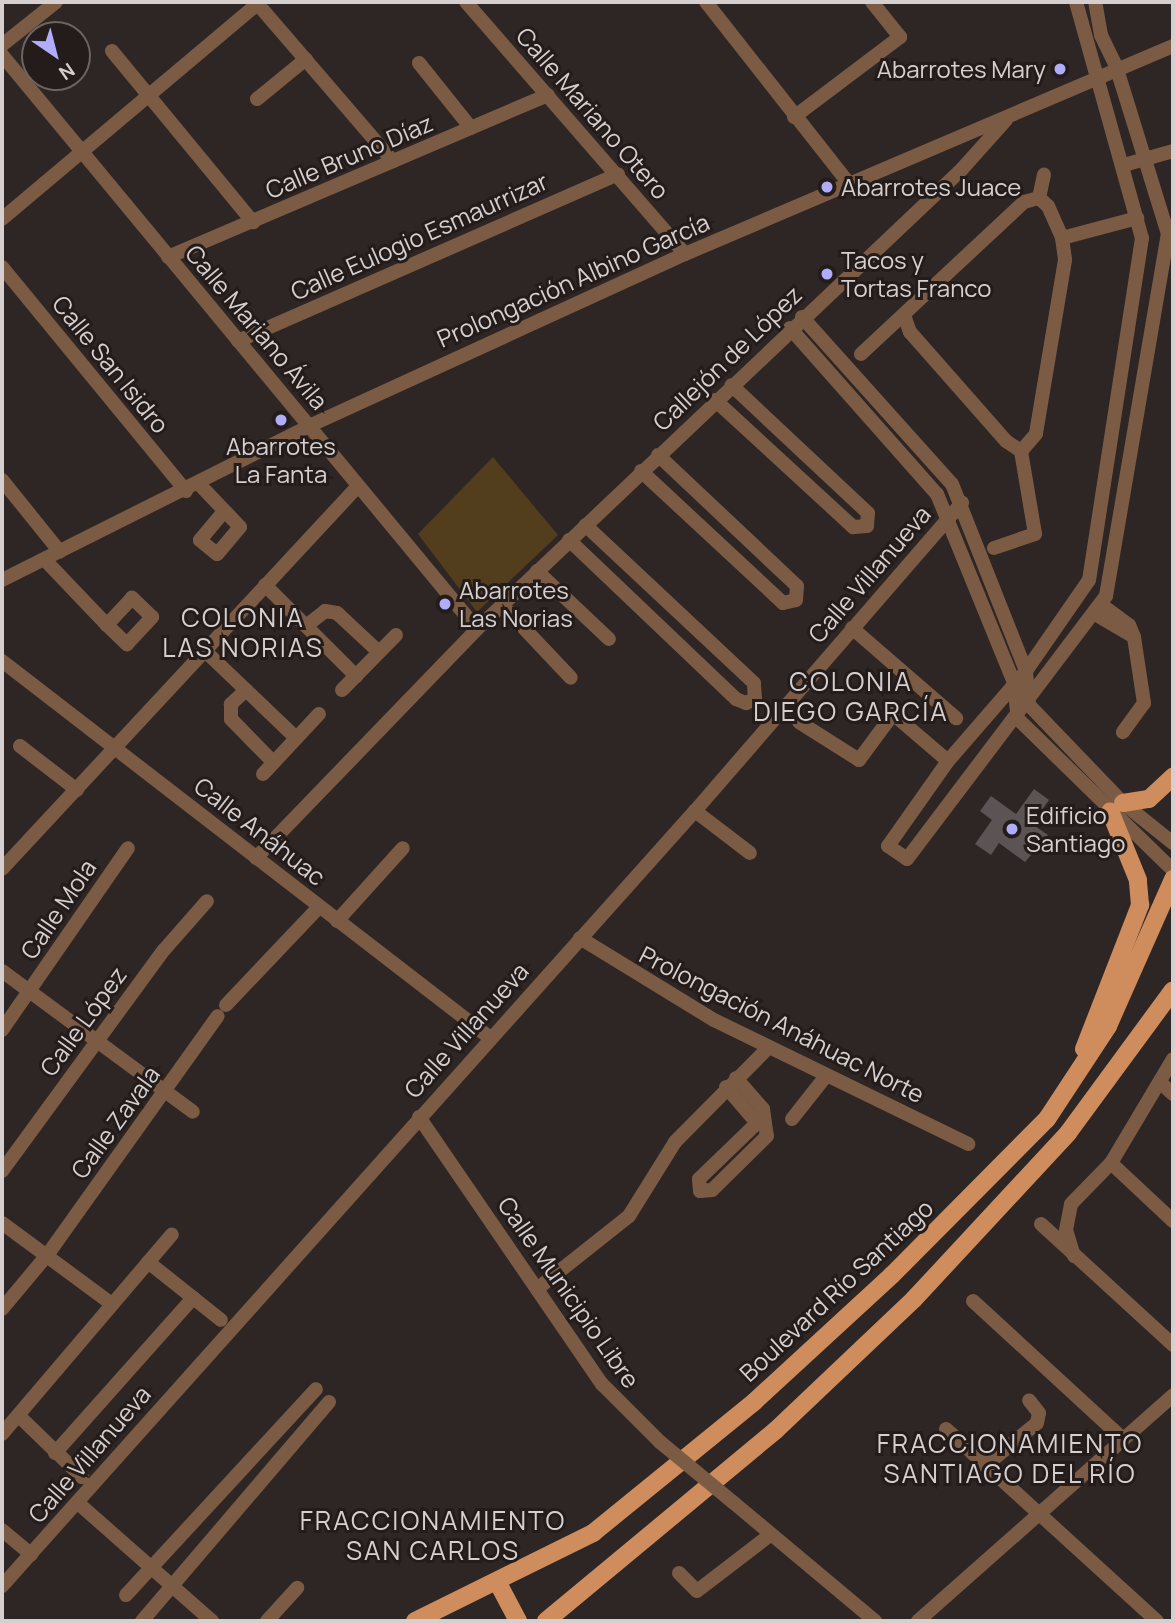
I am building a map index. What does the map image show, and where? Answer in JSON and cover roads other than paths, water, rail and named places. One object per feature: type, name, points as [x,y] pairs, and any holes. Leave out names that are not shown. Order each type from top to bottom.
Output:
[{"type":"main road","points":[[1072,1080],[1138,920],[1138,880],[1116,807],[1149,799],[1173,777]]},
{"type":"main road","name":"Boulevard Río Santiago","points":[[415,1621],[498,1583],[593,1534],[754,1402],[1027,1138],[1072,1080],[1108,1026],[1173,879]]},
{"type":"main road","points":[[546,1621],[776,1430],[914,1299],[1068,1133],[1173,990]]},
{"type":"main road","points":[[498,1583],[518,1621]]},
{"type":"street","points":[[2,44],[56,2]]},
{"type":"street","points":[[2,219],[258,2],[393,161]]},
{"type":"street","name":"Calle Mariano Otero","points":[[466,2],[685,254]]},
{"type":"street","points":[[794,117],[900,37],[872,2]]},
{"type":"street","points":[[1076,2],[1124,165],[1142,238],[1112,408],[1089,580],[1026,671],[948,761],[888,846],[907,859],[1029,705],[1099,609],[1138,411],[1168,234],[1116,66],[1101,35],[1095,2]]},
{"type":"street","points":[[712,4],[794,117],[847,181]]},
{"type":"street","name":"Prolongación Albino García","points":[[2,580],[200,485],[309,426],[685,254],[847,181],[1007,119],[1116,66],[1173,46]]},
{"type":"street","points":[[112,51],[253,222]]},
{"type":"street","name":"Calle Mariano Ávila","points":[[2,55],[477,629]]},
{"type":"street","points":[[257,99],[306,59]]},
{"type":"street","points":[[419,63],[471,128]]},
{"type":"street","name":"Calle Bruno Díaz","points":[[168,257],[548,95]]},
{"type":"street","name":"Callejón de López","points":[[256,858],[477,629],[790,328],[962,169],[1007,119]]},
{"type":"street","points":[[948,141],[962,169]]},
{"type":"street","points":[[1124,165],[1173,151]]},
{"type":"street","name":"Calle Eulogio Esmaurrizar","points":[[238,341],[618,174]]},
{"type":"street","points":[[1038,198],[1044,175]]},
{"type":"street","points":[[1021,451],[1036,434],[1065,260],[1062,238],[1048,206],[1038,198]]},
{"type":"street","points":[[861,354],[1024,202],[1038,198]]},
{"type":"street","points":[[1062,238],[1138,218]]},
{"type":"street","name":"Calle San Isidro","points":[[2,267],[186,491]]},
{"type":"street","points":[[904,315],[910,332],[1006,441],[1021,451],[1035,534],[994,548]]},
{"type":"street","points":[[802,317],[952,484],[1026,671],[1029,705],[1168,865]]},
{"type":"street","points":[[790,328],[937,494],[949,517],[1014,683],[1018,719],[1116,807],[1173,842]]},
{"type":"street","points":[[715,400],[787,470],[853,527],[867,526],[867,513],[731,385]]},
{"type":"street","points":[[1112,408],[1138,411]]},
{"type":"street","points":[[787,470],[802,453]]},
{"type":"street","points":[[641,471],[783,603],[796,600],[797,586],[658,455]]},
{"type":"street","points":[[2,480],[60,552]]},
{"type":"street","points":[[200,485],[223,513]]},
{"type":"street","points":[[2,869],[358,486]]},
{"type":"street","name":"Calle Villanueva","points":[[2,1586],[489,1037],[695,811],[961,503]]},
{"type":"street","points":[[569,540],[736,699],[746,704],[755,699],[754,683],[585,525]]},
{"type":"street","points":[[724,548],[739,532]]},
{"type":"street","points":[[45,560],[107,625]]},
{"type":"street","points":[[537,571],[609,639]]},
{"type":"street","points":[[265,584],[356,676]]},
{"type":"street","points":[[502,605],[571,678]]},
{"type":"street","points":[[1099,609],[1134,637],[1144,703],[1123,732]]},
{"type":"street","points":[[306,626],[325,611],[337,613],[379,652]]},
{"type":"street","points":[[671,638],[686,621]]},
{"type":"street","points":[[852,628],[956,718]]},
{"type":"street","points":[[342,690],[396,635]]},
{"type":"street","points":[[204,649],[296,738]]},
{"type":"street","name":"Calle Anáhuac","points":[[2,661],[116,745],[256,858],[489,1037]]},
{"type":"street","points":[[246,690],[231,704],[231,719],[273,762]]},
{"type":"street","points":[[263,774],[319,714]]},
{"type":"street","points":[[799,722],[859,760],[893,715],[948,761]]},
{"type":"street","points":[[20,746],[77,790]]},
{"type":"street","points":[[695,811],[750,853]]},
{"type":"street","name":"Calle Mola","points":[[2,1030],[128,848]]},
{"type":"street","points":[[337,921],[403,848]]},
{"type":"street","name":"Calle López","points":[[2,1171],[96,1040],[207,901]]},
{"type":"street","name":"Calle Zavala","points":[[2,1309],[48,1254],[222,1011],[319,907]]},
{"type":"street","name":"Prolongación Anáhuac Norte","points":[[580,938],[641,979],[768,1048],[968,1144]]},
{"type":"street","points":[[2,971],[29,994],[193,1112]]},
{"type":"street","points":[[537,1290],[629,1216],[676,1142],[731,1082],[768,1048]]},
{"type":"street","points":[[1074,1256],[1066,1230],[1071,1204],[1111,1163],[1173,1059]]},
{"type":"street","points":[[792,1119],[826,1076]]},
{"type":"street","points":[[731,1082],[763,1124],[767,1136],[712,1190],[700,1191],[699,1179],[763,1124]]},
{"type":"street","points":[[1161,1083],[1173,1094]]},
{"type":"street","name":"Calle Municipio Libre","points":[[419,1117],[602,1384],[660,1442],[875,1621]]},
{"type":"street","points":[[1111,1163],[1173,1221]]},
{"type":"street","points":[[2,1223],[48,1254],[112,1304]]},
{"type":"street","points":[[1041,1224],[1173,1345]]},
{"type":"street","points":[[2,1434],[172,1234]]},
{"type":"street","points":[[148,1262],[220,1320]]},
{"type":"street","points":[[55,1453],[193,1298]]},
{"type":"street","points":[[973,1301],[1122,1438]]},
{"type":"street","points":[[126,1595],[316,1389]]},
{"type":"street","points":[[918,1621],[1173,1395]]},
{"type":"street","points":[[985,1466],[1037,1423],[1039,1413],[1029,1400]]},
{"type":"street","points":[[142,1621],[329,1402]]},
{"type":"street","points":[[19,1416],[82,1477]]},
{"type":"street","points":[[946,1429],[1157,1621]]},
{"type":"street","points":[[243,1468],[260,1482]]},
{"type":"street","points":[[78,1503],[212,1621]]},
{"type":"street","points":[[2,1530],[32,1554]]},
{"type":"street","points":[[679,1573],[697,1591],[770,1535]]},
{"type":"street","points":[[267,1621],[296,1588]]},
{"type":"place","name":"Abarrotes Mary","points":[[1060,69]]},
{"type":"place","name":"Abarrotes Juace","points":[[827,187]]},
{"type":"place","name":"Tacos y Tortas Franco","points":[[827,274]]},
{"type":"place","name":"Abarrotes La Fanta","points":[[281,420]]},
{"type":"place","name":"Abarrotes Las Norias","points":[[445,604]]},
{"type":"place","name":"Edificio Santiago","points":[[1012,829]]},
{"type":"district","name":"COLONIA LAS NORIAS","points":[[243,633]]},
{"type":"district","name":"COLONIA DIEGO GARCÍA","points":[[851,697]]},
{"type":"district","name":"FRACCIONAMIENTO SANTIAGO DEL RÍO","points":[[1010,1459]]},
{"type":"district","name":"FRACCIONAMIENTO SAN CARLOS","points":[[433,1536]]}]
